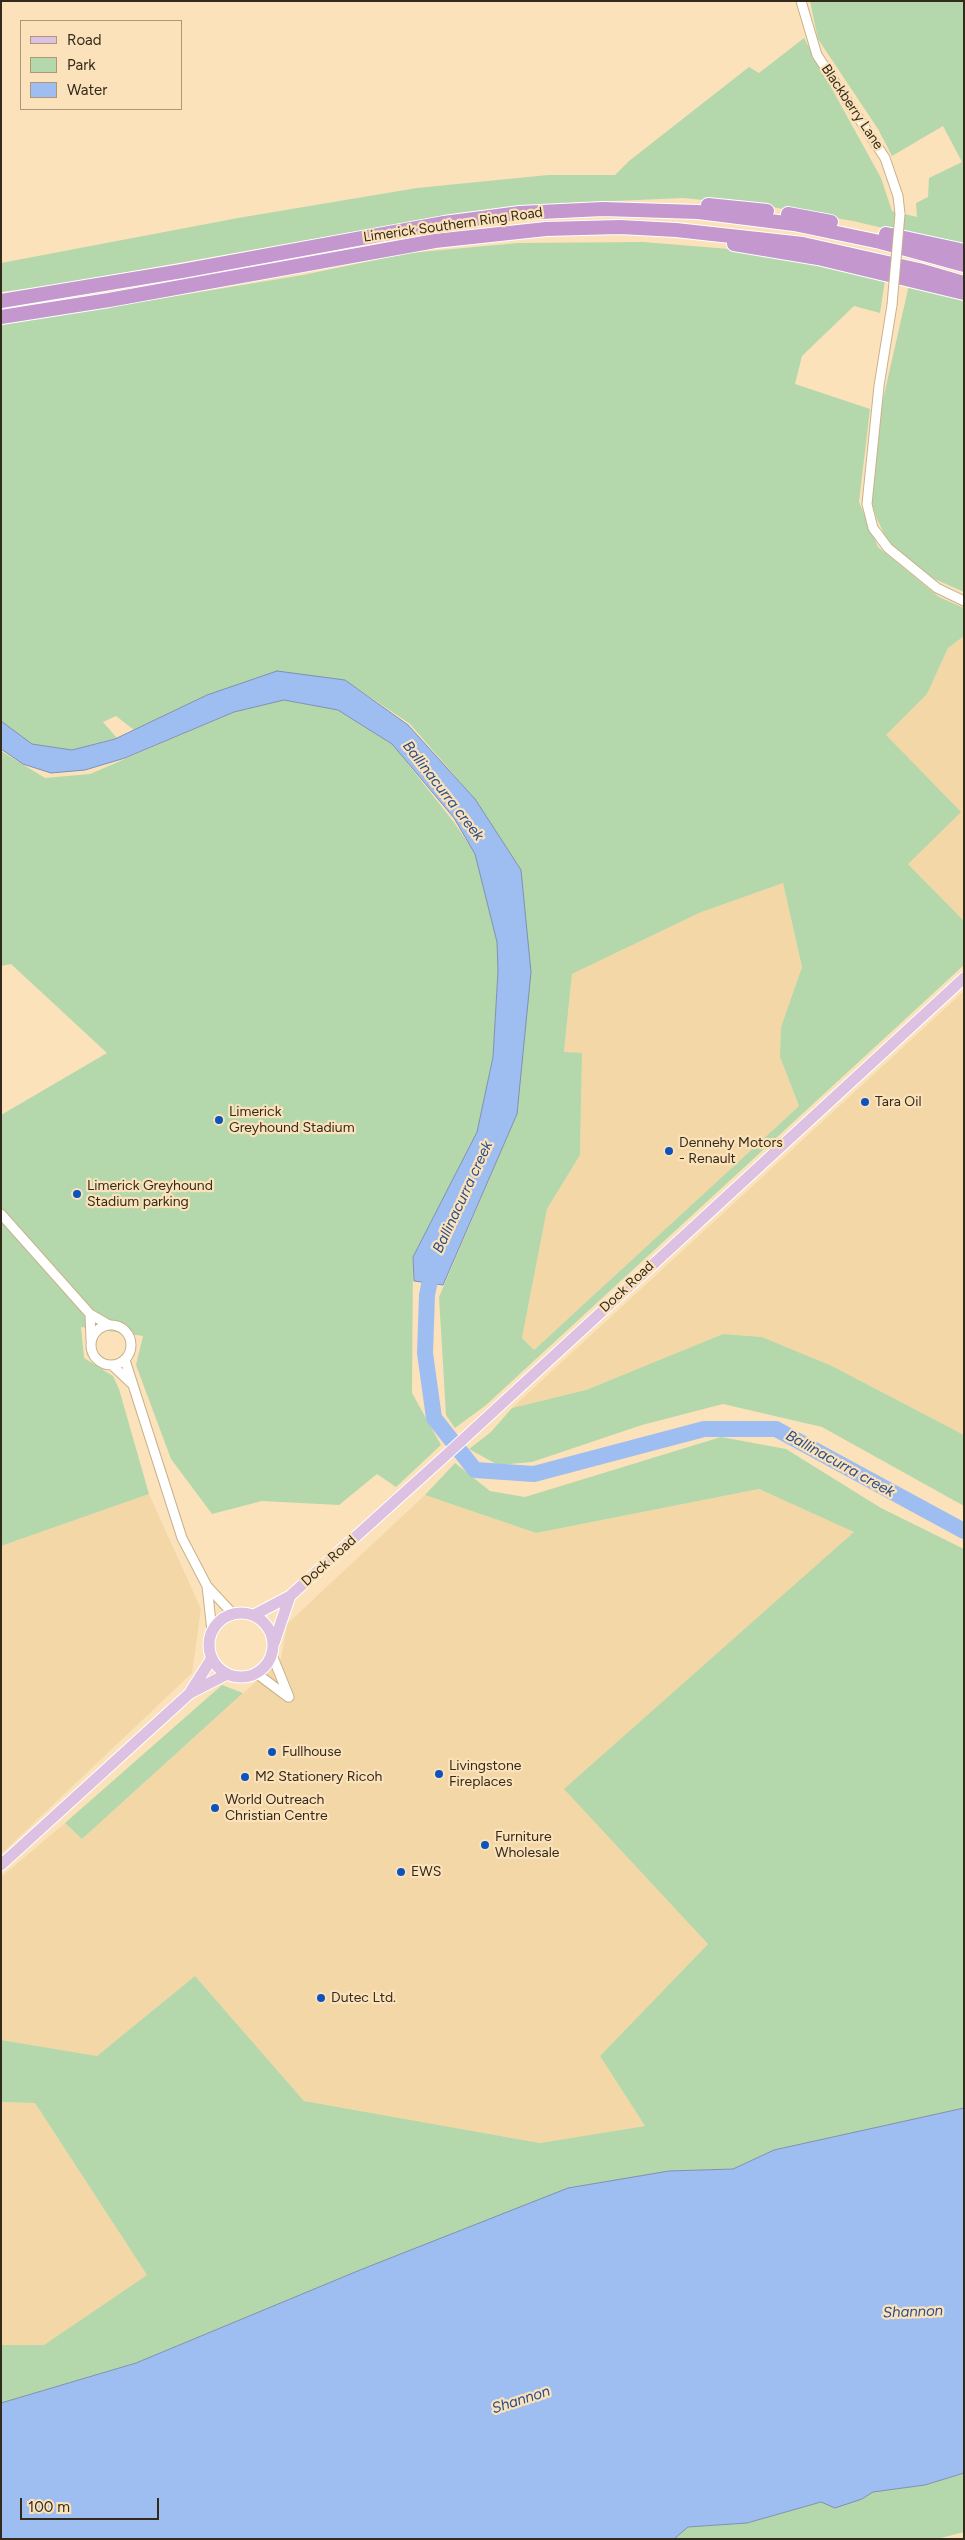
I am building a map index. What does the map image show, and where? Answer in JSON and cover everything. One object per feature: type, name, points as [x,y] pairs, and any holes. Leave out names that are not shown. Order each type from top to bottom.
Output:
[{"type":"highway","points":[[603,209],[641,204],[731,206],[807,217],[964,251]]},
{"type":"highway","name":"Limerick Southern Ring Road","points":[[1,301],[182,272],[444,223],[520,213],[603,209],[698,212],[794,224],[880,242],[964,265]]},
{"type":"highway","name":"Limerick Southern Ring Road","points":[[1,317],[464,237],[556,229],[620,227],[667,229],[803,244],[864,256],[964,284]]},
{"type":"highway","points":[[464,237],[566,233],[636,234],[724,242],[818,258],[964,294]]},
{"type":"highway","points":[[864,256],[964,289]]},
{"type":"main road","name":"Dock Road","points":[[254,1615],[290,1596],[444,1457],[964,978]]},
{"type":"main road","name":"Dock Road","points":[[274,1643],[290,1596]]},
{"type":"main road","points":[[233,1614],[254,1615],[268,1626],[274,1643],[272,1655],[266,1666],[256,1673],[242,1677],[227,1674],[218,1668],[212,1658],[208,1645],[212,1631],[220,1620],[233,1614]]},
{"type":"main road","points":[[190,1693],[212,1658]]},
{"type":"main road","points":[[1,1865],[190,1693],[227,1674]]},
{"type":"street","name":"Blackberry Lane","points":[[801,1],[817,55],[885,158],[898,196],[900,214],[892,305],[879,386],[867,504],[873,528],[888,548],[937,588],[964,601]]},
{"type":"street","points":[[1,1214],[90,1314],[109,1325],[119,1327],[129,1336],[131,1348],[125,1360],[131,1383],[148,1428],[182,1538],[207,1586],[233,1614]]},
{"type":"street","points":[[90,1314],[91,1341],[94,1356],[104,1364],[112,1365],[125,1360]]},
{"type":"street","points":[[91,1341],[98,1330],[109,1325]]},
{"type":"street","points":[[112,1365],[131,1383]]},
{"type":"street","points":[[207,1586],[212,1631]]},
{"type":"street","points":[[256,1673],[289,1697],[272,1655]]},
{"type":"shaded area","points":[[964,636],[964,921],[908,864],[886,735],[927,694],[948,648]]},
{"type":"shaded area","points":[[783,883],[802,967],[781,1027],[780,1057],[799,1106],[534,1350],[522,1338],[547,1209],[580,1155],[582,1054],[564,1053],[572,974],[699,913]]},
{"type":"shaded area","points":[[964,991],[964,1435],[832,1366],[762,1337],[723,1334],[586,1390],[512,1408]]},
{"type":"shaded area","points":[[759,1489],[855,1532],[565,1789],[708,1944],[600,2056],[645,2126],[540,2143],[304,2101],[195,1976],[97,2056],[1,2040],[1,1877],[65,1823],[82,1839],[281,1659],[287,1624],[425,1495],[536,1533]]},
{"type":"shaded area","points":[[149,1494],[201,1609],[192,1673],[1,1854],[1,1546]]},
{"type":"shaded area","points":[[1,2102],[35,2103],[147,2275],[44,2345],[1,2345]]},
{"type":"green space","points":[[810,1],[964,1],[964,247],[853,221],[766,206],[683,198],[568,203],[465,212],[55,285],[1,292],[1,263],[238,218],[417,188],[548,175],[615,175],[629,161],[749,67],[759,73],[804,38],[881,178],[892,211],[917,217],[916,203],[928,197],[929,178],[962,162],[943,126],[892,156],[878,129],[818,39]]},
{"type":"green space","points":[[643,242],[742,250],[885,280],[880,313],[854,306],[802,356],[795,384],[870,409],[859,502],[878,547],[939,597],[964,608],[964,636],[948,648],[927,694],[886,735],[961,812],[908,864],[964,921],[964,965],[486,1405],[455,1428],[446,1415],[439,1297],[517,1114],[521,870],[475,799],[410,724],[345,680],[207,695],[134,730],[116,716],[103,722],[117,738],[72,750],[32,744],[1,721],[1,325],[303,275],[409,253],[518,243]],"holes":[[[783,883],[802,967],[781,1027],[780,1057],[799,1106],[534,1350],[522,1338],[547,1209],[580,1155],[582,1053],[564,1052],[572,974],[699,913]]]},
{"type":"green space","points":[[909,285],[964,301],[964,592],[930,577],[888,542],[877,519],[870,497],[879,417]]},
{"type":"green space","points":[[283,700],[338,710],[392,744],[453,821],[475,853],[497,942],[498,971],[493,1057],[477,1132],[413,1257],[412,1393],[441,1445],[396,1487],[377,1474],[339,1505],[262,1501],[212,1514],[171,1459],[136,1365],[143,1336],[81,1327],[84,1358],[113,1376],[119,1389],[149,1494],[1,1546],[1,1115],[107,1053],[11,964],[1,966],[1,751],[45,778],[90,774],[234,712]]},
{"type":"green space","points":[[723,1334],[762,1337],[832,1366],[964,1435],[964,1506],[822,1427],[723,1404],[642,1425],[532,1462],[498,1465],[469,1449],[491,1432],[512,1408],[586,1390]]},
{"type":"green space","points":[[721,1437],[786,1449],[881,1508],[964,1549],[964,2108],[774,2150],[733,2169],[669,2171],[462,2231],[360,2270],[136,2363],[1,2403],[1,2345],[44,2345],[147,2275],[35,2103],[1,2102],[1,2040],[97,2056],[195,1976],[304,2101],[540,2143],[645,2126],[600,2056],[708,1944],[564,1789],[854,1532],[759,1489],[536,1533],[425,1495],[455,1463],[490,1491],[525,1497]]},
{"type":"green space","points":[[222,1685],[243,1693],[82,1839],[65,1823]]},
{"type":"green space","points":[[964,2473],[964,2532],[937,2539],[674,2539],[688,2527],[747,2523],[821,2502],[862,2499],[873,2492],[925,2485]]},
{"type":"water","points":[[277,671],[345,680],[408,725],[475,799],[521,870],[531,972],[517,1114],[443,1285],[414,1281],[413,1257],[477,1132],[493,1057],[498,971],[497,942],[475,854],[454,818],[392,744],[338,710],[284,700],[234,712],[125,758],[85,770],[51,773],[23,764],[1,749],[1,721],[32,744],[72,750],[115,739],[207,695]]},
{"type":"water","name":"Shannon","points":[[964,2108],[964,2473],[925,2485],[873,2492],[862,2499],[835,2508],[821,2502],[747,2523],[688,2527],[674,2539],[1,2539],[1,2403],[136,2363],[360,2270],[568,2188],[669,2171],[733,2169],[774,2150]]},
{"type":"waterway","name":"Ballinacurra creek","points":[[434,1261],[427,1295],[425,1353],[434,1418],[475,1470],[534,1474],[704,1429],[776,1429],[964,1531]]},
{"type":"place","name":"Tara Oil","points":[[865,1102]]},
{"type":"place","name":"Limerick Greyhound Stadium","points":[[219,1120]]},
{"type":"place","name":"Dennehy Motors - Renault","points":[[669,1151]]},
{"type":"place","name":"Limerick Greyhound Stadium parking","points":[[77,1194]]},
{"type":"place","name":"Fullhouse","points":[[272,1752]]},
{"type":"place","name":"Livingstone Fireplaces","points":[[439,1774]]},
{"type":"place","name":"M2 Stationery Ricoh","points":[[245,1777]]},
{"type":"place","name":"World Outreach Christian Centre","points":[[215,1808]]},
{"type":"place","name":"Furniture Wholesale","points":[[485,1845]]},
{"type":"place","name":"EWS","points":[[401,1872]]},
{"type":"place","name":"Dutec Ltd.","points":[[321,1998]]}]
